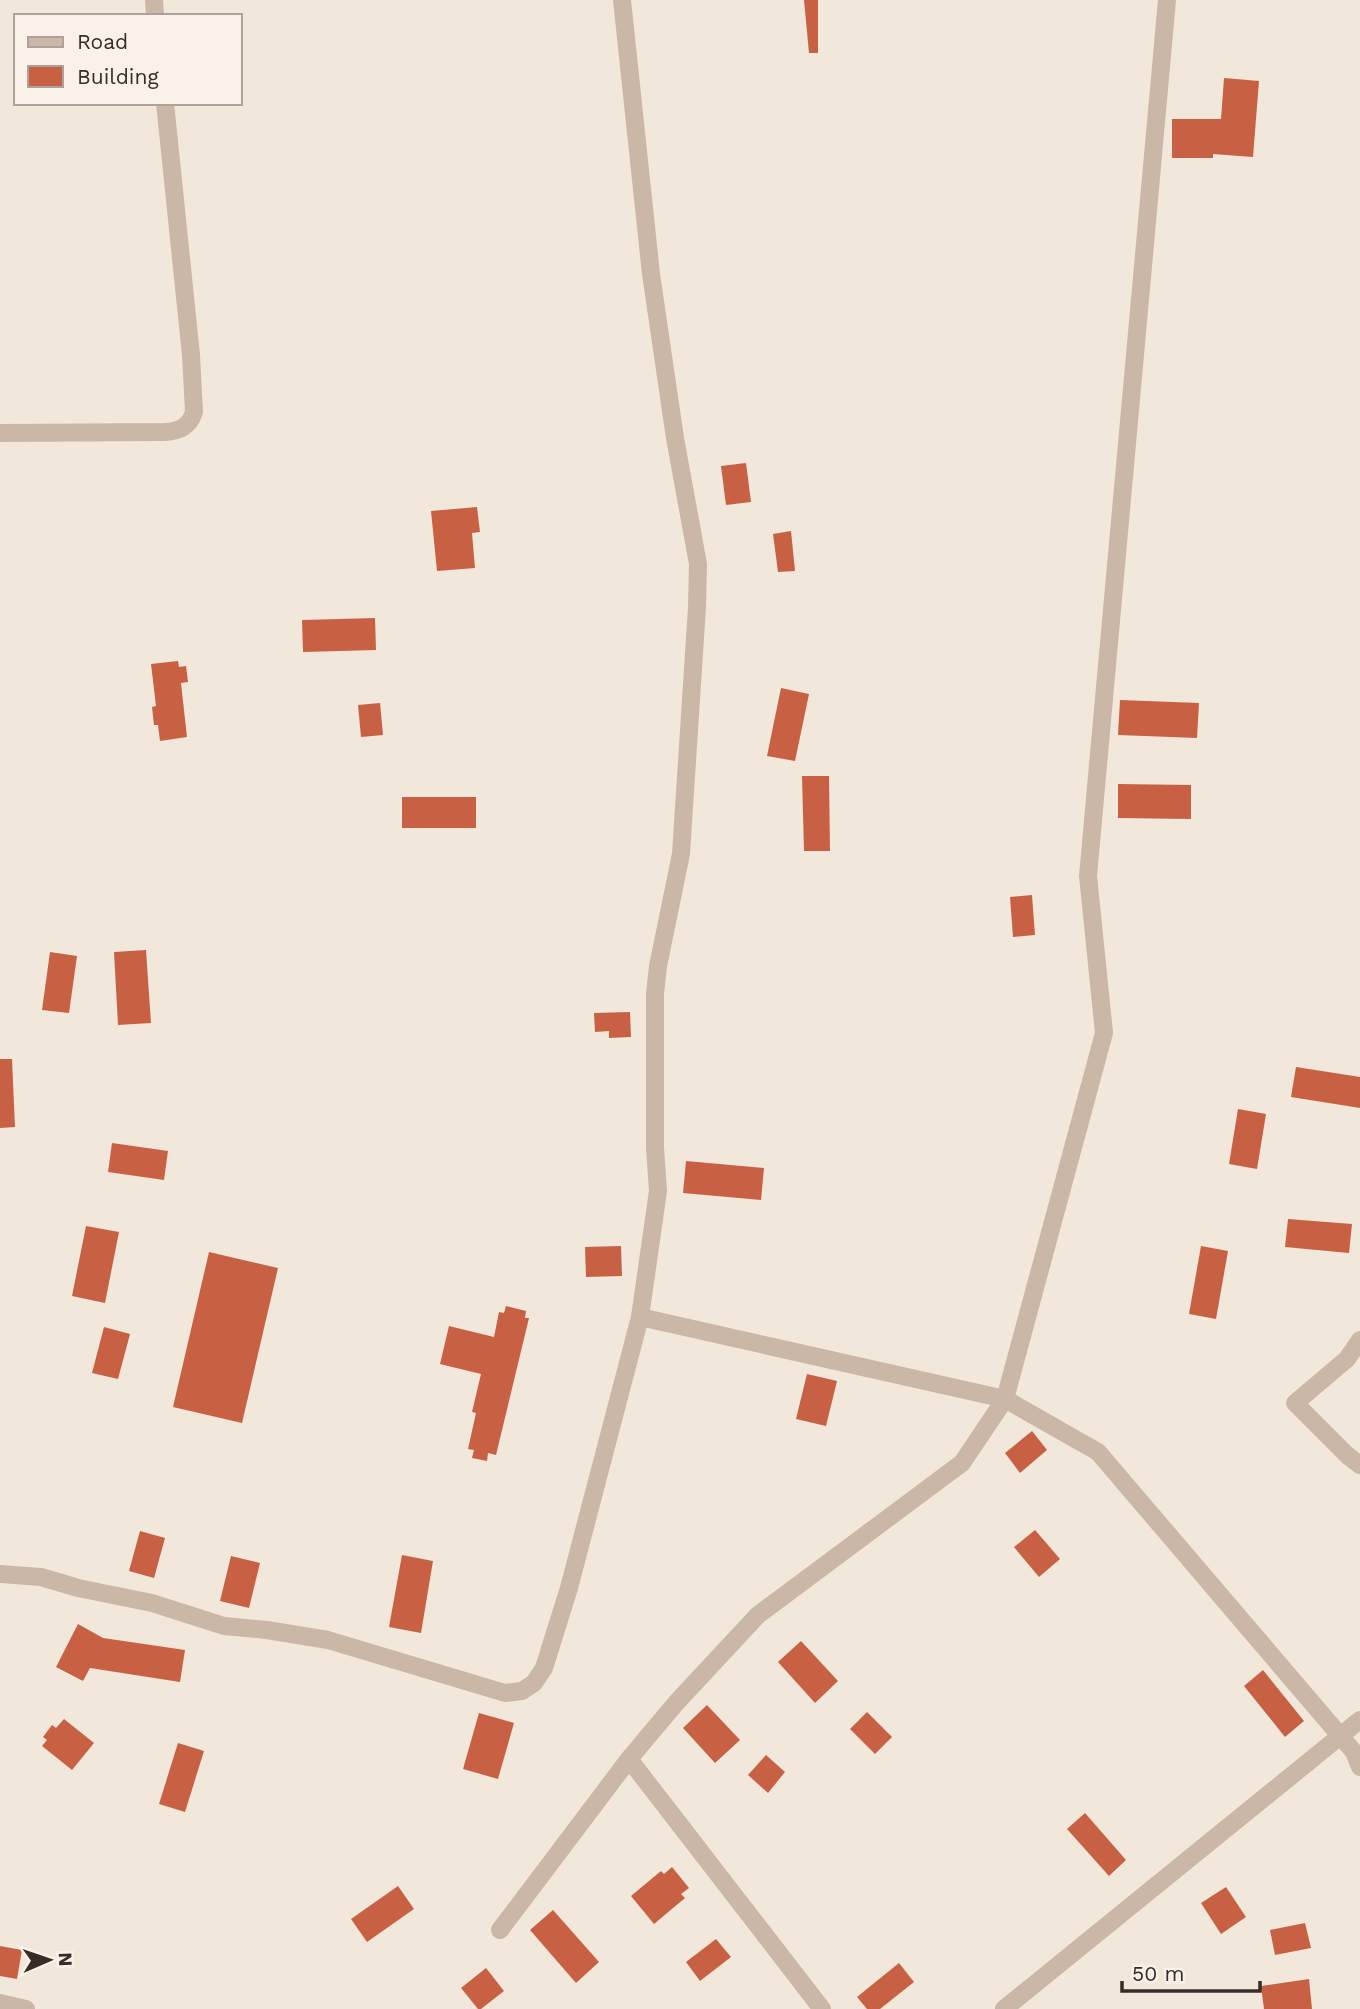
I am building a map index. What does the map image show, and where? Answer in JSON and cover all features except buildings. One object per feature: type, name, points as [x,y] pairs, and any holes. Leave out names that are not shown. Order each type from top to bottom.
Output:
[{"type":"street","points":[[0,1574],[41,1577],[78,1588],[152,1603],[224,1626],[328,1640],[505,1693],[522,1691],[534,1683],[544,1668],[569,1588],[640,1317],[658,1191],[655,1148],[654,993],[681,854],[698,607],[698,564],[675,438],[651,274],[622,0]]},
{"type":"street","points":[[500,1930],[629,1759],[676,1703],[758,1615],[962,1463],[1006,1399],[1104,1033],[1088,876],[1167,0]]},
{"type":"street","points":[[0,433],[179,431],[187,426],[192,418],[191,355],[165,105]]},
{"type":"street","points":[[640,1317],[1006,1399],[1098,1452],[1354,1752],[1360,1767]]},
{"type":"street","points":[[1360,1340],[1347,1359],[1295,1403],[1360,1465]]},
{"type":"street","points":[[1004,2009],[1360,1720]]},
{"type":"street","points":[[629,1759],[822,2009]]},
{"type":"street","points":[[0,2003],[26,2009]]}]
